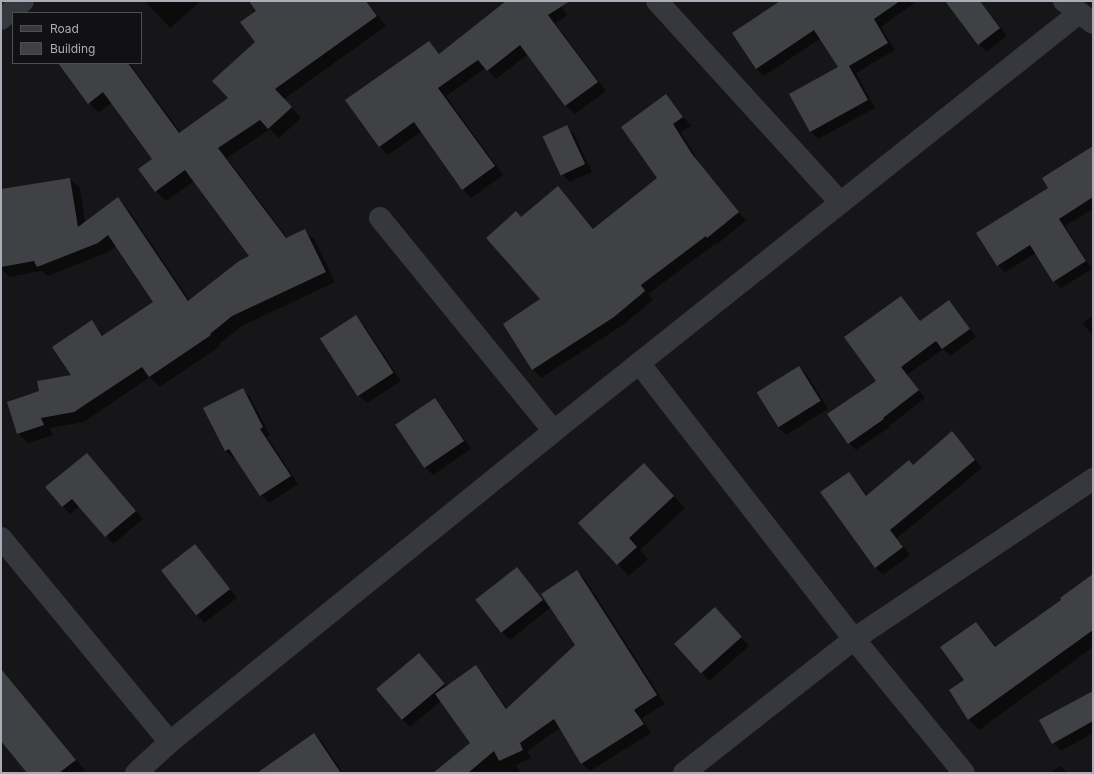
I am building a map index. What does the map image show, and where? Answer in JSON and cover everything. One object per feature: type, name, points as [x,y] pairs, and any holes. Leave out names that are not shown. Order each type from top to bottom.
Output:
[{"type":"street","points":[[1,19],[23,1]]},
{"type":"street","points":[[657,1],[841,203]]},
{"type":"street","points":[[136,773],[170,742],[554,431],[1079,12]]},
{"type":"street","points":[[380,218],[554,431]]},
{"type":"street","points":[[639,363],[854,638],[964,773]]},
{"type":"street","points":[[684,773],[854,638],[1093,479]]},
{"type":"street","points":[[1,538],[170,742]]},
{"type":"building","points":[[249,1],[366,1],[377,16],[275,89],[292,107],[268,129],[260,120],[218,148],[286,238],[305,229],[326,272],[232,316],[210,334],[211,335],[149,377],[142,367],[74,412],[41,418],[44,425],[17,434],[7,402],[39,391],[37,381],[71,375],[52,347],[92,320],[102,336],[153,302],[108,235],[98,243],[37,267],[34,261],[1,267],[1,189],[70,178],[78,227],[118,197],[188,301],[239,261],[249,256],[185,170],[155,192],[138,169],[152,159],[103,92],[88,104],[59,64],[129,64],[179,133],[228,98],[212,81],[255,42],[240,22],[256,11]]},
{"type":"building","points":[[506,1],[570,1],[548,15],[598,82],[565,106],[520,45],[487,71],[478,60],[438,88],[495,166],[462,190],[414,122],[379,147],[345,100],[429,41],[439,54]]},
{"type":"building","points":[[780,1],[900,1],[874,19],[888,43],[849,66],[868,100],[810,132],[789,94],[838,67],[814,30],[756,69],[732,33]]},
{"type":"building","points":[[945,1],[980,1],[1000,28],[978,45]]},
{"type":"building","points":[[666,94],[683,117],[673,124],[692,154],[739,212],[707,238],[706,236],[641,285],[645,291],[614,317],[532,370],[503,324],[540,299],[486,238],[516,211],[521,217],[558,186],[593,229],[657,178],[621,127]]},
{"type":"building","points":[[567,125],[585,164],[561,175],[543,136]]},
{"type":"building","points":[[1093,146],[1093,197],[1059,219],[1086,261],[1053,282],[1030,245],[997,266],[976,233],[1048,188],[1042,178]]},
{"type":"building","points":[[901,296],[920,321],[949,300],[970,329],[942,349],[936,341],[901,367],[919,390],[883,418],[884,419],[848,444],[827,414],[876,381],[844,337]]},
{"type":"building","points":[[356,315],[394,373],[358,396],[320,338]]},
{"type":"building","points":[[799,366],[821,401],[778,427],[757,392]]},
{"type":"building","points":[[243,388],[263,427],[260,429],[291,476],[260,496],[229,449],[225,451],[203,408]]},
{"type":"building","points":[[435,398],[464,441],[424,468],[395,425]]},
{"type":"building","points":[[952,431],[975,460],[890,530],[903,547],[875,568],[820,492],[849,472],[866,496],[909,460],[913,465]]},
{"type":"building","points":[[87,453],[136,511],[105,537],[72,499],[62,507],[45,487]]},
{"type":"building","points":[[644,463],[674,496],[629,538],[637,547],[617,565],[578,523]]},
{"type":"building","points":[[195,544],[230,589],[196,615],[161,570]]},
{"type":"building","points":[[517,567],[543,600],[501,633],[475,600]]},
{"type":"building","points":[[577,570],[657,695],[634,710],[644,724],[581,764],[554,719],[520,743],[523,750],[499,761],[494,751],[468,773],[433,773],[470,743],[435,694],[476,665],[506,709],[575,645],[541,594]]},
{"type":"building","points":[[1093,574],[1093,630],[968,720],[949,690],[964,680],[940,647],[976,622],[995,647],[1061,600],[1060,598]]},
{"type":"building","points":[[715,607],[742,637],[701,674],[674,644]]},
{"type":"building","points":[[419,653],[445,684],[402,720],[376,689]]},
{"type":"building","points":[[1,669],[76,760],[59,773],[27,773],[1,741]]},
{"type":"building","points":[[1093,691],[1093,721],[1052,744],[1039,720]]},
{"type":"building","points":[[314,733],[341,773],[257,773]]}]
